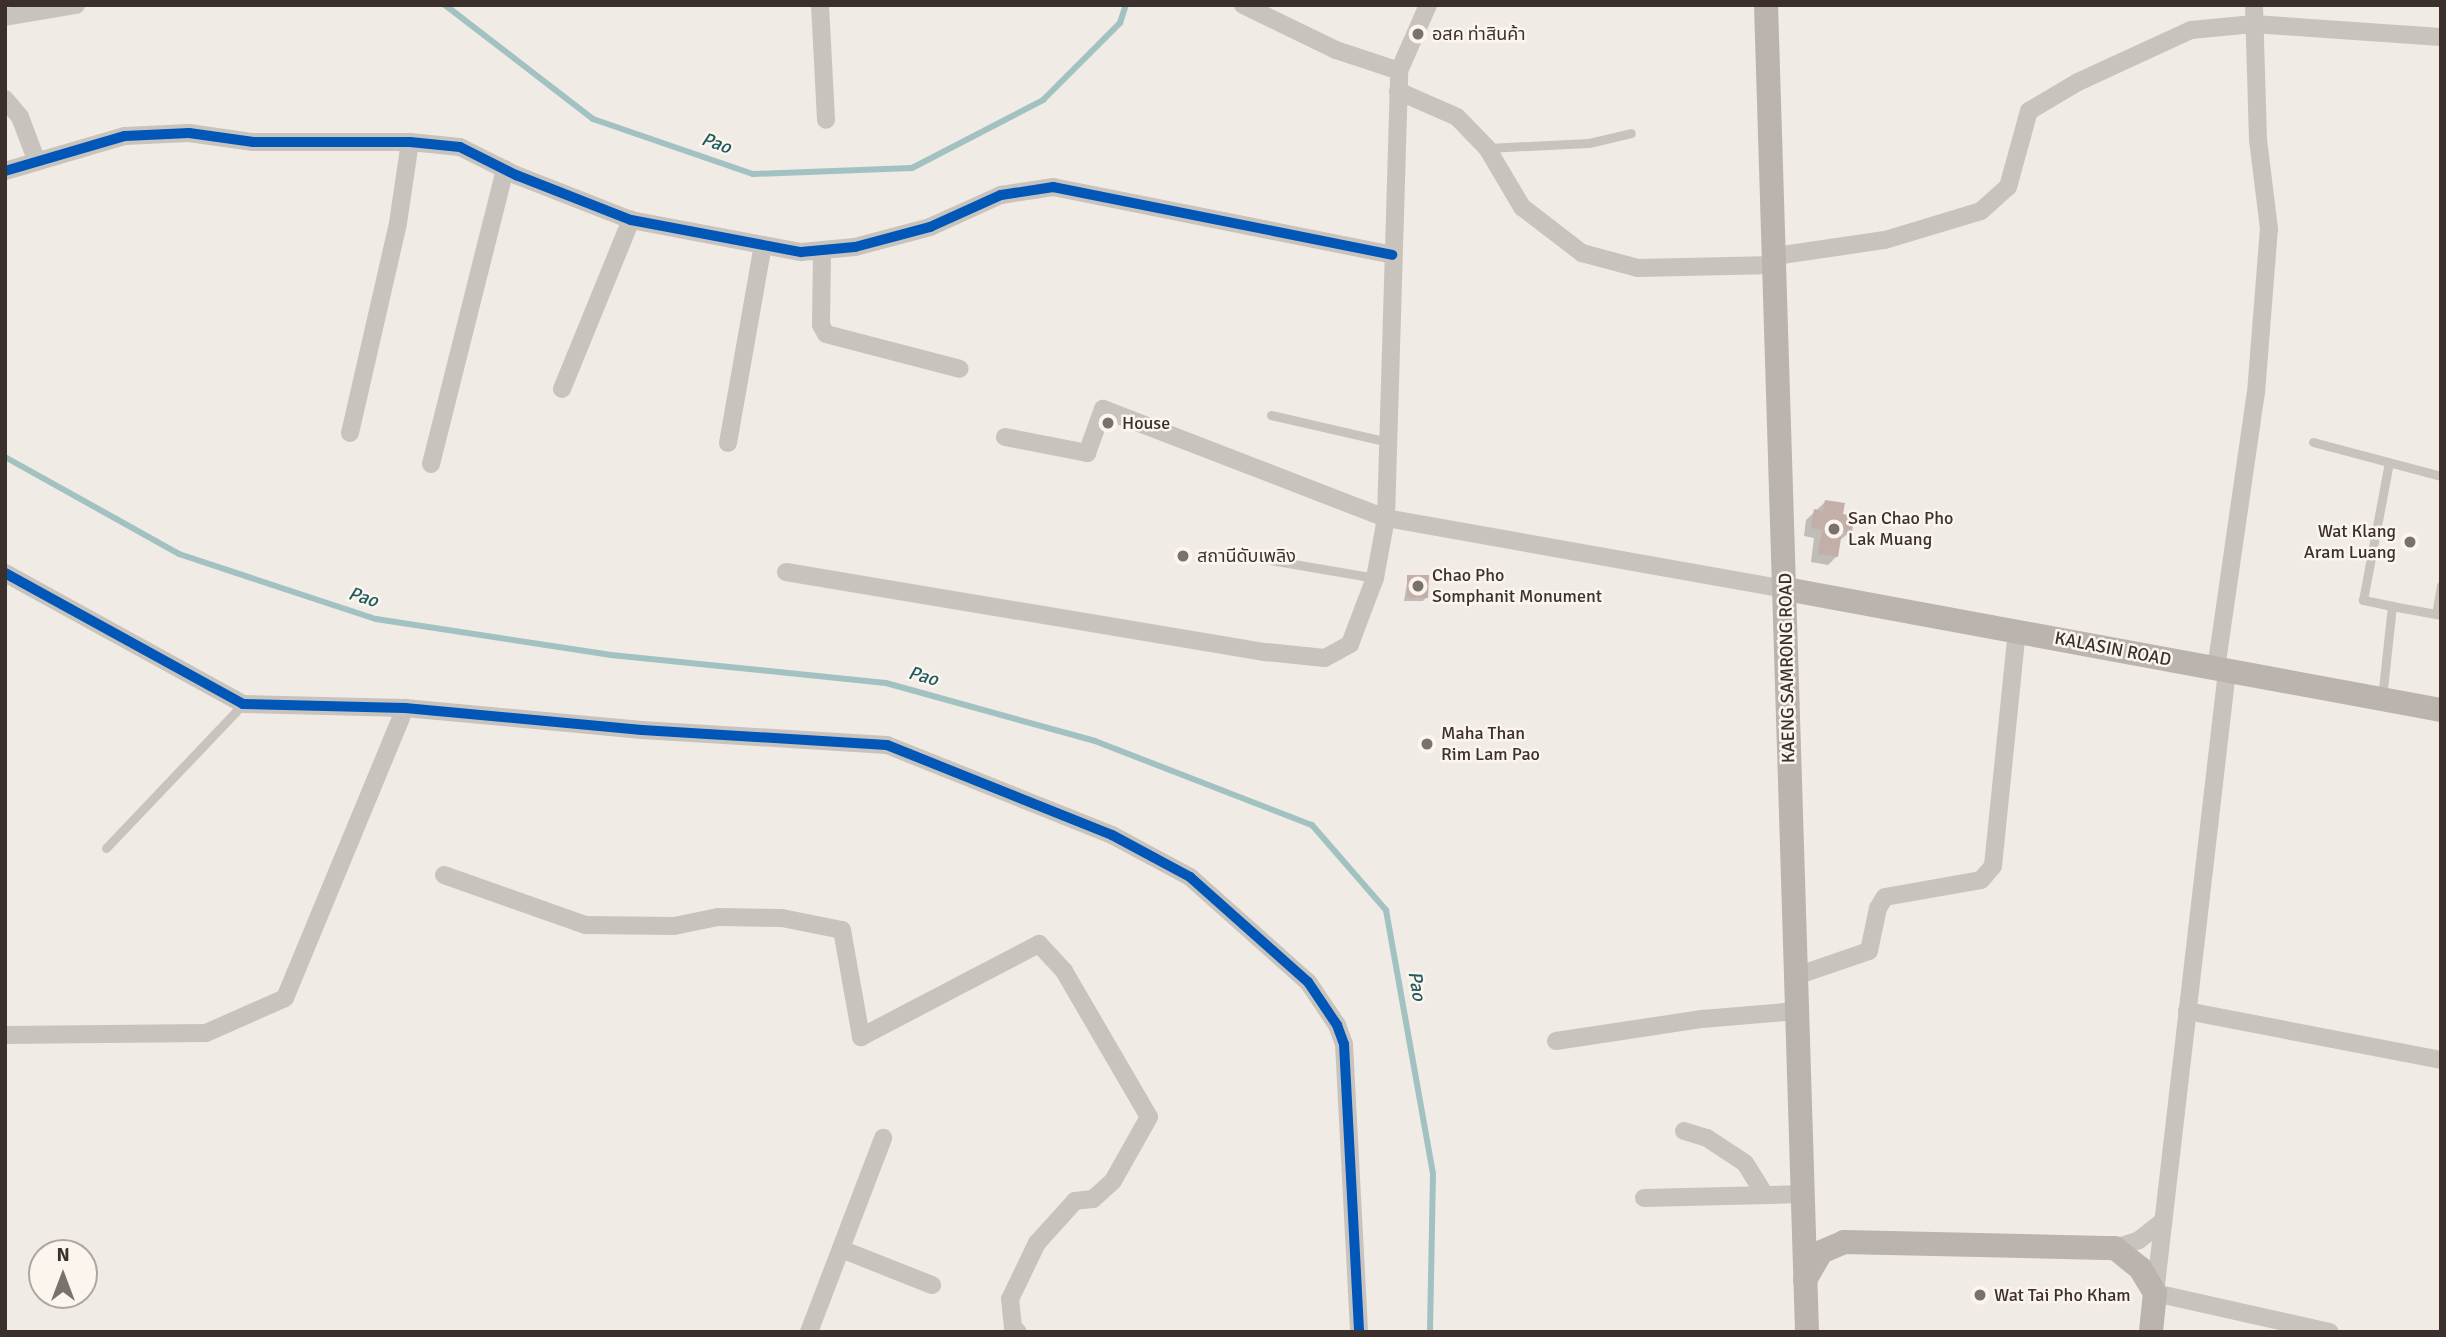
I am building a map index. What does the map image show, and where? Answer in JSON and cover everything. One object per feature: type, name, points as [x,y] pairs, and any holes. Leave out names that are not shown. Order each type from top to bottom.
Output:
[{"type":"main road","name":"KAENG SAMRONG ROAD","points":[[1766,5],[1807,1332]]},
{"type":"main road","name":"KALASIN ROAD","points":[[1786,589],[2441,710]]},
{"type":"main road","points":[[1803,1199],[1823,1230],[1844,1242]]},
{"type":"main road","points":[[1805,1280],[1821,1252],[1844,1242],[2115,1248],[2140,1268],[2155,1293],[2151,1332]]},
{"type":"street","points":[[5,18],[76,5]]},
{"type":"street","points":[[820,5],[826,120]]},
{"type":"street","points":[[1243,5],[1336,50],[1399,71]]},
{"type":"street","points":[[786,572],[1325,658],[1350,644],[1375,578],[1386,518],[1399,71],[1428,5]]},
{"type":"street","points":[[2254,5],[2258,140],[2269,229],[2256,393],[2221,670],[2187,1011],[2155,1293],[2330,1332]]},
{"type":"street","points":[[1398,91],[1457,117],[1487,148],[1522,207],[1582,253],[1638,268],[1776,261],[1885,240],[1981,211],[2008,187],[2029,111],[2078,82],[2191,30],[2254,24],[2441,37]]},
{"type":"street","points":[[5,99],[20,117],[37,162]]},
{"type":"street","points":[[5,171],[125,136],[189,133],[253,142],[410,142],[460,147],[505,169],[631,220],[762,245],[822,253],[930,227],[1001,195],[1053,187],[1392,255]]},
{"type":"street","points":[[350,433],[398,223],[410,142]]},
{"type":"street","points":[[431,464],[505,169]]},
{"type":"street","points":[[562,389],[631,220]]},
{"type":"street","points":[[728,443],[762,245]]},
{"type":"street","points":[[822,253],[821,325],[825,334],[960,369]]},
{"type":"street","points":[[1005,437],[1087,453],[1102,409],[1386,518],[1786,589]]},
{"type":"street","points":[[5,572],[243,704],[405,708],[642,730],[887,744],[1112,835],[1190,877],[1308,982],[1337,1025],[1344,1044],[1359,1332]]},
{"type":"street","points":[[1796,976],[1869,951],[1878,908],[1885,897],[1981,880],[1993,866],[2017,630]]},
{"type":"street","points":[[5,1035],[206,1032],[285,998],[405,708]]},
{"type":"street","points":[[444,875],[585,925],[674,926],[718,917],[782,918],[842,930],[861,1037],[1038,944],[1064,971],[1149,1117],[1113,1181],[1093,1199],[1074,1201],[1038,1243],[1010,1299],[1013,1328],[1018,1332]]},
{"type":"street","points":[[1556,1041],[1702,1019],[1797,1011]]},
{"type":"street","points":[[2187,1011],[2441,1060]]},
{"type":"street","points":[[1684,1131],[1707,1138],[1745,1163],[1764,1194]]},
{"type":"street","points":[[809,1332],[883,1138]]},
{"type":"street","points":[[1644,1198],[1764,1194],[1803,1199]]},
{"type":"street","points":[[2115,1248],[2139,1240],[2163,1222]]},
{"type":"street","points":[[841,1249],[932,1285]]},
{"type":"lane","points":[[1487,148],[1589,143],[1631,133]]},
{"type":"lane","points":[[1271,415],[1389,442]]},
{"type":"lane","points":[[2313,442],[2441,476]]},
{"type":"lane","points":[[2389,463],[2362,600],[2438,615],[2441,585]]},
{"type":"lane","points":[[1264,559],[1375,578]]},
{"type":"lane","points":[[2382,700],[2392,606]]},
{"type":"lane","points":[[106,848],[243,704]]},
{"type":"building","name":"San Chao Pho Lak Muang","points":[[1825,500],[1845,503],[1843,514],[1854,516],[1852,533],[1842,532],[1838,557],[1818,554],[1822,530],[1811,528],[1814,509],[1823,511]]},
{"type":"building","name":"Chao Pho Somphanit Monument","points":[[1407,575],[1429,575],[1428,598],[1407,598]]},
{"type":"waterway","name":"Pao","points":[[445,5],[593,119],[753,174],[912,168],[1043,100],[1120,23],[1126,5]]},
{"type":"waterway","name":"Pao","points":[[5,457],[179,554],[376,619],[611,655],[886,683],[1095,741],[1312,825],[1386,910],[1433,1174],[1430,1332]]},
{"type":"cycle path","points":[[5,171],[125,136],[189,133],[253,142],[410,142],[460,147],[516,175],[631,220],[801,252],[855,247],[930,227],[1001,195],[1053,187],[1392,255]]},
{"type":"cycle path","points":[[5,573],[243,704],[405,708],[642,730],[887,745],[1112,835],[1190,877],[1308,982],[1337,1025],[1344,1044],[1359,1332]]},
{"type":"place","name":"อสค ท่าสินค้า","points":[[1418,34]]},
{"type":"place","name":"House","points":[[1108,423]]},
{"type":"place","name":"San Chao Pho Lak Muang","points":[[1834,529]]},
{"type":"place","name":"Wat Klang Aram Luang","points":[[2410,542]]},
{"type":"place","name":"สถานีดับเพลิง","points":[[1183,556]]},
{"type":"place","name":"Chao Pho Somphanit Monument","points":[[1418,586]]},
{"type":"place","name":"Maha Than Rim Lam Pao","points":[[1427,744]]},
{"type":"place","name":"Wat Tai Pho Kham","points":[[1980,1295]]}]
